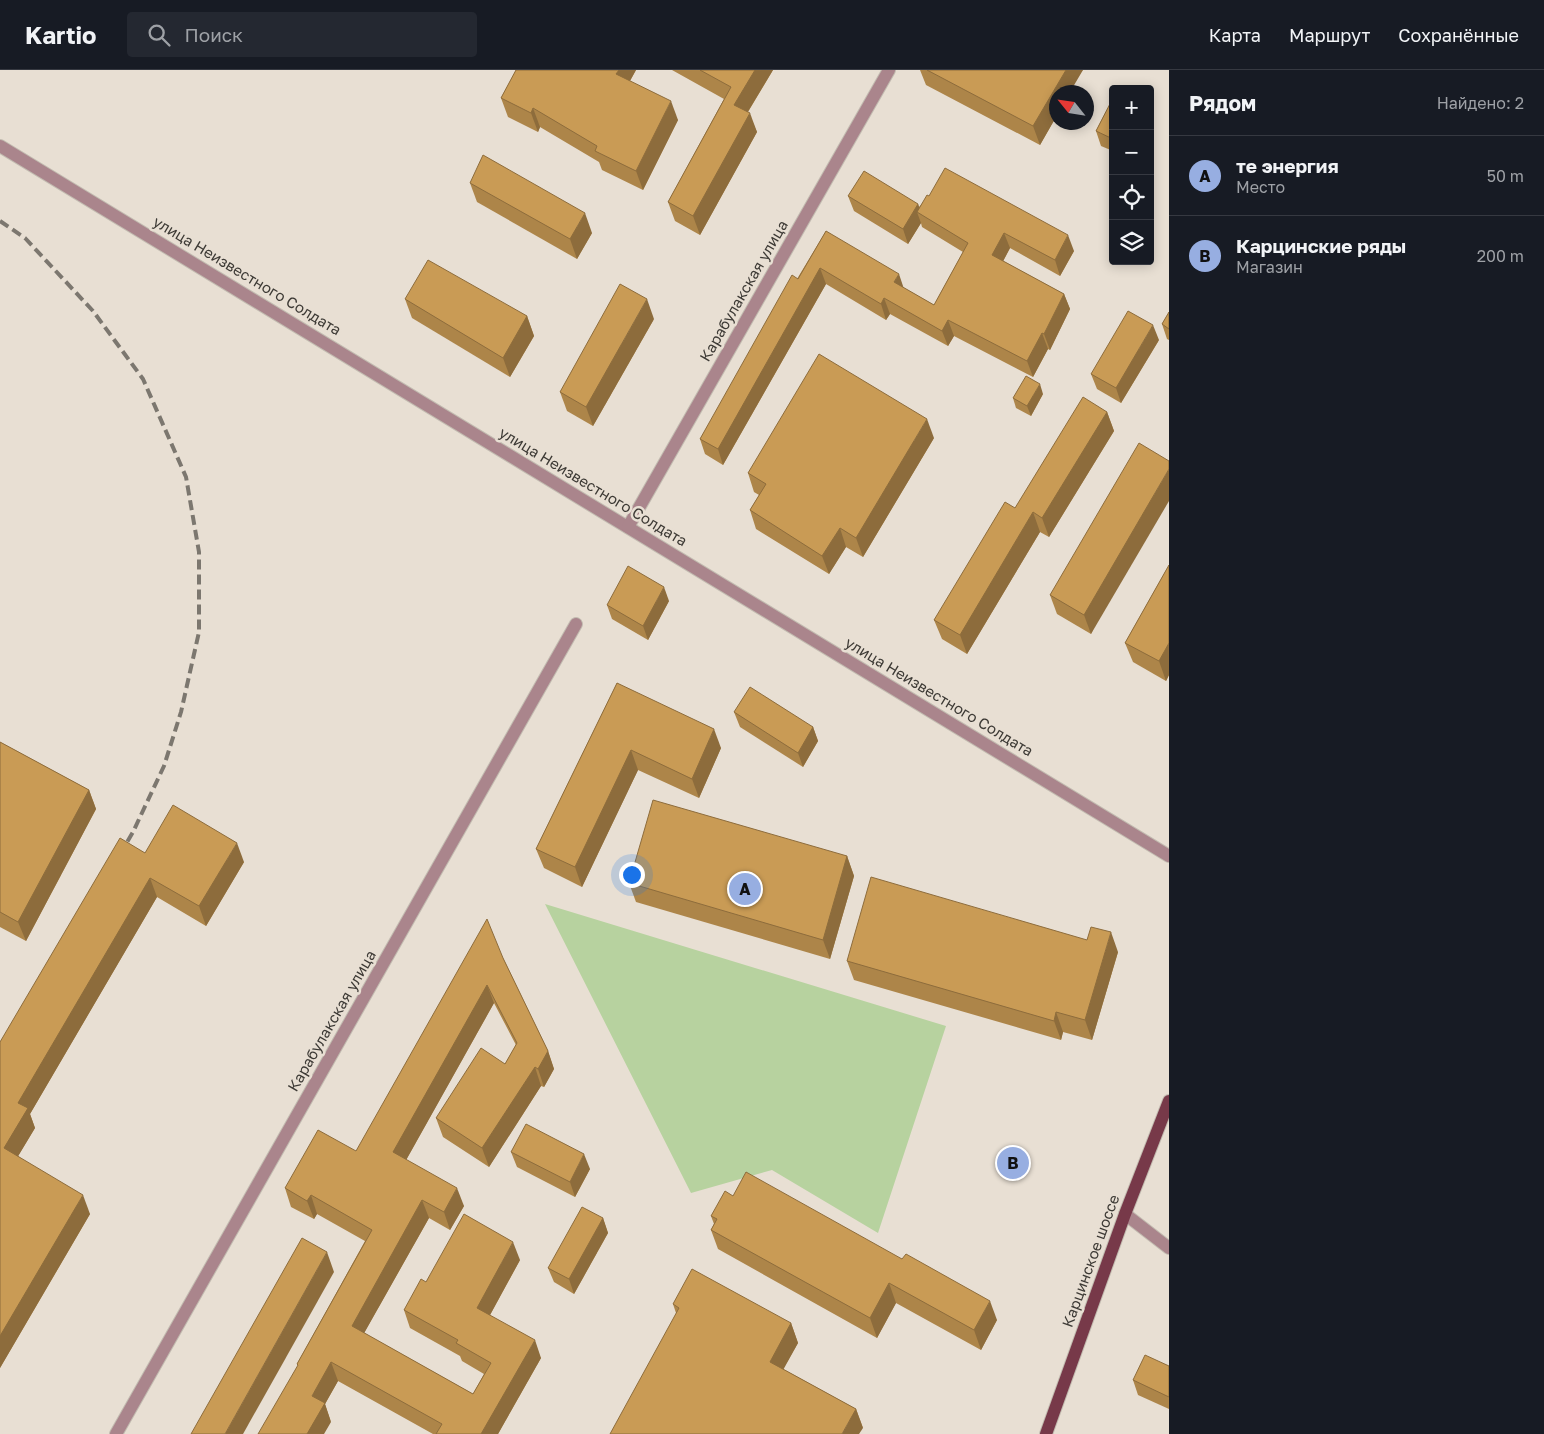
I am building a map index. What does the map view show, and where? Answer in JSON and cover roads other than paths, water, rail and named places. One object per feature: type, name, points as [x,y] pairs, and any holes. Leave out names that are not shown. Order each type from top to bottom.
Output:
[{"type":"main road","name":"Карцинское шоссе","points":[[1046,1434],[1125,1214],[1169,1100]]},
{"type":"street","name":"Карабулакская улица","points":[[628,527],[889,70]]},
{"type":"street","name":"улица Неизвестного Солдата","points":[[0,146],[1169,856]]},
{"type":"street","name":"Карабулакская улица","points":[[116,1434],[576,624]]},
{"type":"street","points":[[1125,1214],[1169,1248]]},
{"type":"railway","points":[[0,221],[25,238],[93,311],[143,379],[186,477],[199,552],[199,632],[181,712],[164,766],[133,832],[120,854]]},
{"type":"place","name":"те энергия","points":[[745,889]]},
{"type":"place","name":"Карцинские ряды","points":[[1013,1163]]}]
